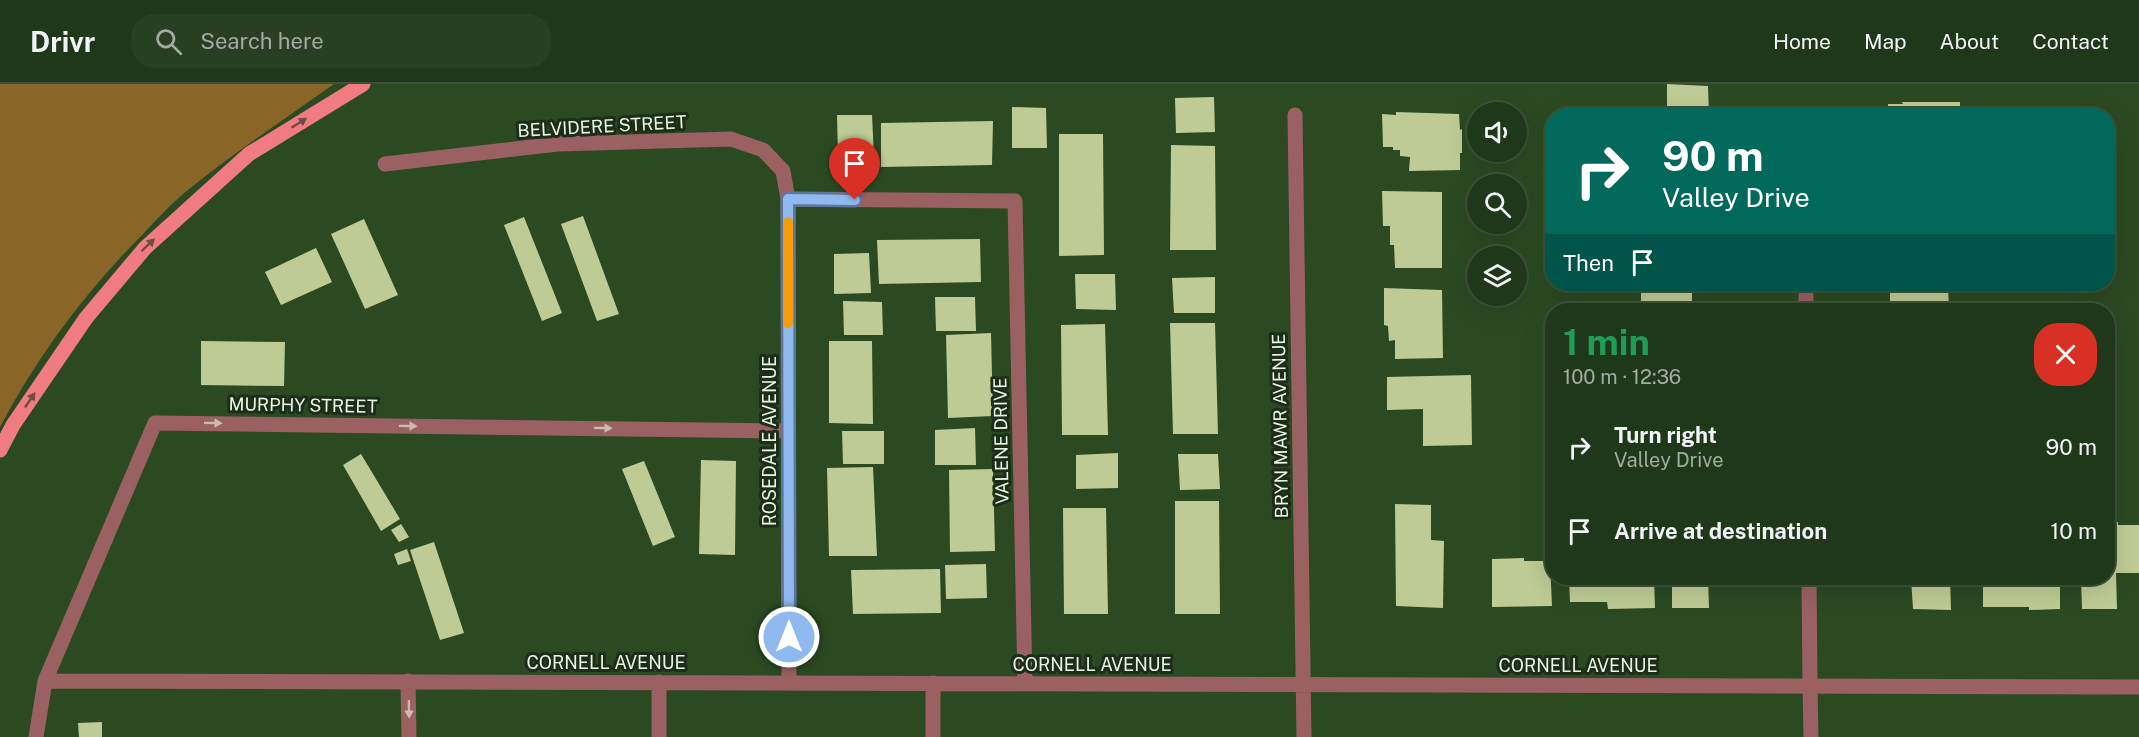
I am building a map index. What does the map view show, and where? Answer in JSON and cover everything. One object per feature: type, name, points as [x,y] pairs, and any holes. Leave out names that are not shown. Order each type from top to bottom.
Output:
[{"type":"main road","points":[[0,450],[13,425],[86,318],[145,248],[249,154],[363,84]]},
{"type":"street","name":"BRYN MAWR AVENUE","points":[[1295,115],[1304,737]]},
{"type":"street","name":"BELVIDERE STREET","points":[[385,164],[558,144],[731,139],[763,150],[770,157],[783,171],[788,199]]},
{"type":"street","name":"VALENE DRIVE","points":[[788,199],[1015,201],[1025,683]]},
{"type":"street","name":"ROSEDALE AVENUE","points":[[788,199],[789,682]]},
{"type":"street","name":"MURPHY STREET","points":[[36,737],[45,681],[155,423],[788,431]]},
{"type":"street","points":[[1809,585],[1811,737]]},
{"type":"street","name":"CORNELL AVENUE","points":[[45,681],[2139,687]]},
{"type":"street","points":[[408,681],[409,737]]},
{"type":"street","points":[[659,682],[659,737]]},
{"type":"street","points":[[933,683],[933,737]]},
{"type":"shaded area","points":[[0,84],[334,84],[220,165],[163,213],[102,278],[64,325],[30,374],[0,427]]},
{"type":"building","points":[[1667,84],[1708,86],[1709,108],[1667,108]]},
{"type":"building","points":[[1214,97],[1215,132],[1176,133],[1175,98]]},
{"type":"building","points":[[1902,102],[1960,102],[1960,108],[1888,108],[1888,104],[1903,104]]},
{"type":"building","points":[[1012,107],[1046,108],[1047,148],[1012,148]]},
{"type":"building","points":[[1396,112],[1459,114],[1460,130],[1462,129],[1460,170],[1409,171],[1410,157],[1400,156],[1400,150],[1393,150],[1393,147],[1383,147],[1382,114],[1396,115]]},
{"type":"building","points":[[837,115],[872,115],[874,156],[838,157]]},
{"type":"building","points":[[993,121],[992,165],[881,167],[881,123]]},
{"type":"building","points":[[1059,134],[1103,134],[1104,255],[1059,256]]},
{"type":"building","points":[[1171,145],[1215,146],[1216,250],[1170,250]]},
{"type":"building","points":[[1382,191],[1442,192],[1442,268],[1395,268],[1394,245],[1390,245],[1390,226],[1383,226]]},
{"type":"building","points":[[583,216],[619,314],[597,321],[561,224]]},
{"type":"building","points":[[524,217],[562,313],[542,321],[504,225]]},
{"type":"building","points":[[364,219],[398,295],[365,309],[331,234]]},
{"type":"building","points":[[980,239],[981,282],[879,284],[877,240]]},
{"type":"building","points":[[316,248],[332,282],[281,305],[265,272]]},
{"type":"building","points":[[869,253],[871,293],[834,294],[834,254]]},
{"type":"building","points":[[1075,274],[1115,274],[1116,310],[1076,309]]},
{"type":"building","points":[[1215,277],[1215,313],[1174,313],[1172,278]]},
{"type":"building","points":[[1384,288],[1442,290],[1443,358],[1395,359],[1395,340],[1389,341],[1388,326],[1384,325]]},
{"type":"building","points":[[1641,291],[1692,291],[1692,303],[1641,303]]},
{"type":"building","points":[[1890,291],[1948,291],[1949,303],[1890,303]]},
{"type":"building","points":[[935,297],[975,297],[976,331],[936,331]]},
{"type":"building","points":[[843,301],[882,302],[883,335],[844,335]]},
{"type":"building","points":[[1170,323],[1215,323],[1218,434],[1173,434]]},
{"type":"building","points":[[1105,324],[1108,435],[1062,435],[1061,325]]},
{"type":"building","points":[[991,333],[993,416],[948,418],[946,335]]},
{"type":"building","points":[[201,341],[285,342],[284,386],[201,385]]},
{"type":"building","points":[[829,341],[872,341],[873,424],[829,423]]},
{"type":"building","points":[[1471,375],[1472,445],[1423,446],[1423,409],[1387,410],[1387,377]]},
{"type":"building","points":[[975,428],[976,465],[935,465],[935,430]]},
{"type":"building","points":[[842,431],[884,431],[884,464],[843,464]]},
{"type":"building","points":[[1118,453],[1118,488],[1076,489],[1076,455]]},
{"type":"building","points":[[361,454],[400,519],[381,531],[343,465]]},
{"type":"building","points":[[1178,454],[1218,454],[1220,489],[1180,490]]},
{"type":"building","points":[[701,460],[736,461],[735,555],[699,554]]},
{"type":"building","points":[[644,461],[675,537],[653,546],[622,469]]},
{"type":"building","points":[[873,467],[877,556],[829,556],[827,468]]},
{"type":"building","points":[[993,469],[995,551],[950,552],[949,470]]},
{"type":"building","points":[[1175,501],[1219,501],[1220,614],[1175,614]]},
{"type":"building","points":[[1395,504],[1431,505],[1431,540],[1444,541],[1443,608],[1396,606]]},
{"type":"building","points":[[1063,508],[1106,508],[1108,614],[1064,614]]},
{"type":"building","points":[[2115,522],[2118,522],[2118,525],[2139,525],[2139,573],[2116,573],[2117,609],[2082,609],[2081,585],[2115,585]]},
{"type":"building","points":[[401,524],[409,537],[399,542],[391,530]]},
{"type":"building","points":[[434,542],[464,633],[440,640],[410,550]]},
{"type":"building","points":[[407,549],[411,561],[398,565],[394,554]]},
{"type":"building","points":[[1524,558],[1524,561],[1545,561],[1545,585],[1551,585],[1552,606],[1492,607],[1492,559]]},
{"type":"building","points":[[986,564],[987,598],[946,599],[945,565]]},
{"type":"building","points":[[940,569],[941,613],[853,614],[851,570]]},
{"type":"building","points":[[1569,585],[1654,585],[1655,608],[1608,609],[1607,602],[1570,602]]},
{"type":"building","points":[[1672,585],[1708,585],[1709,608],[1672,608]]},
{"type":"building","points":[[1911,585],[1950,585],[1951,610],[1913,609]]},
{"type":"building","points":[[1983,585],[2060,585],[2060,609],[2029,610],[2029,607],[1983,607]]},
{"type":"building","points":[[102,722],[102,737],[79,737],[78,723]]},
{"type":"slow traffic","points":[[788,222],[788,323]]},
{"type":"route","points":[[789,637],[788,199],[855,200]]}]
